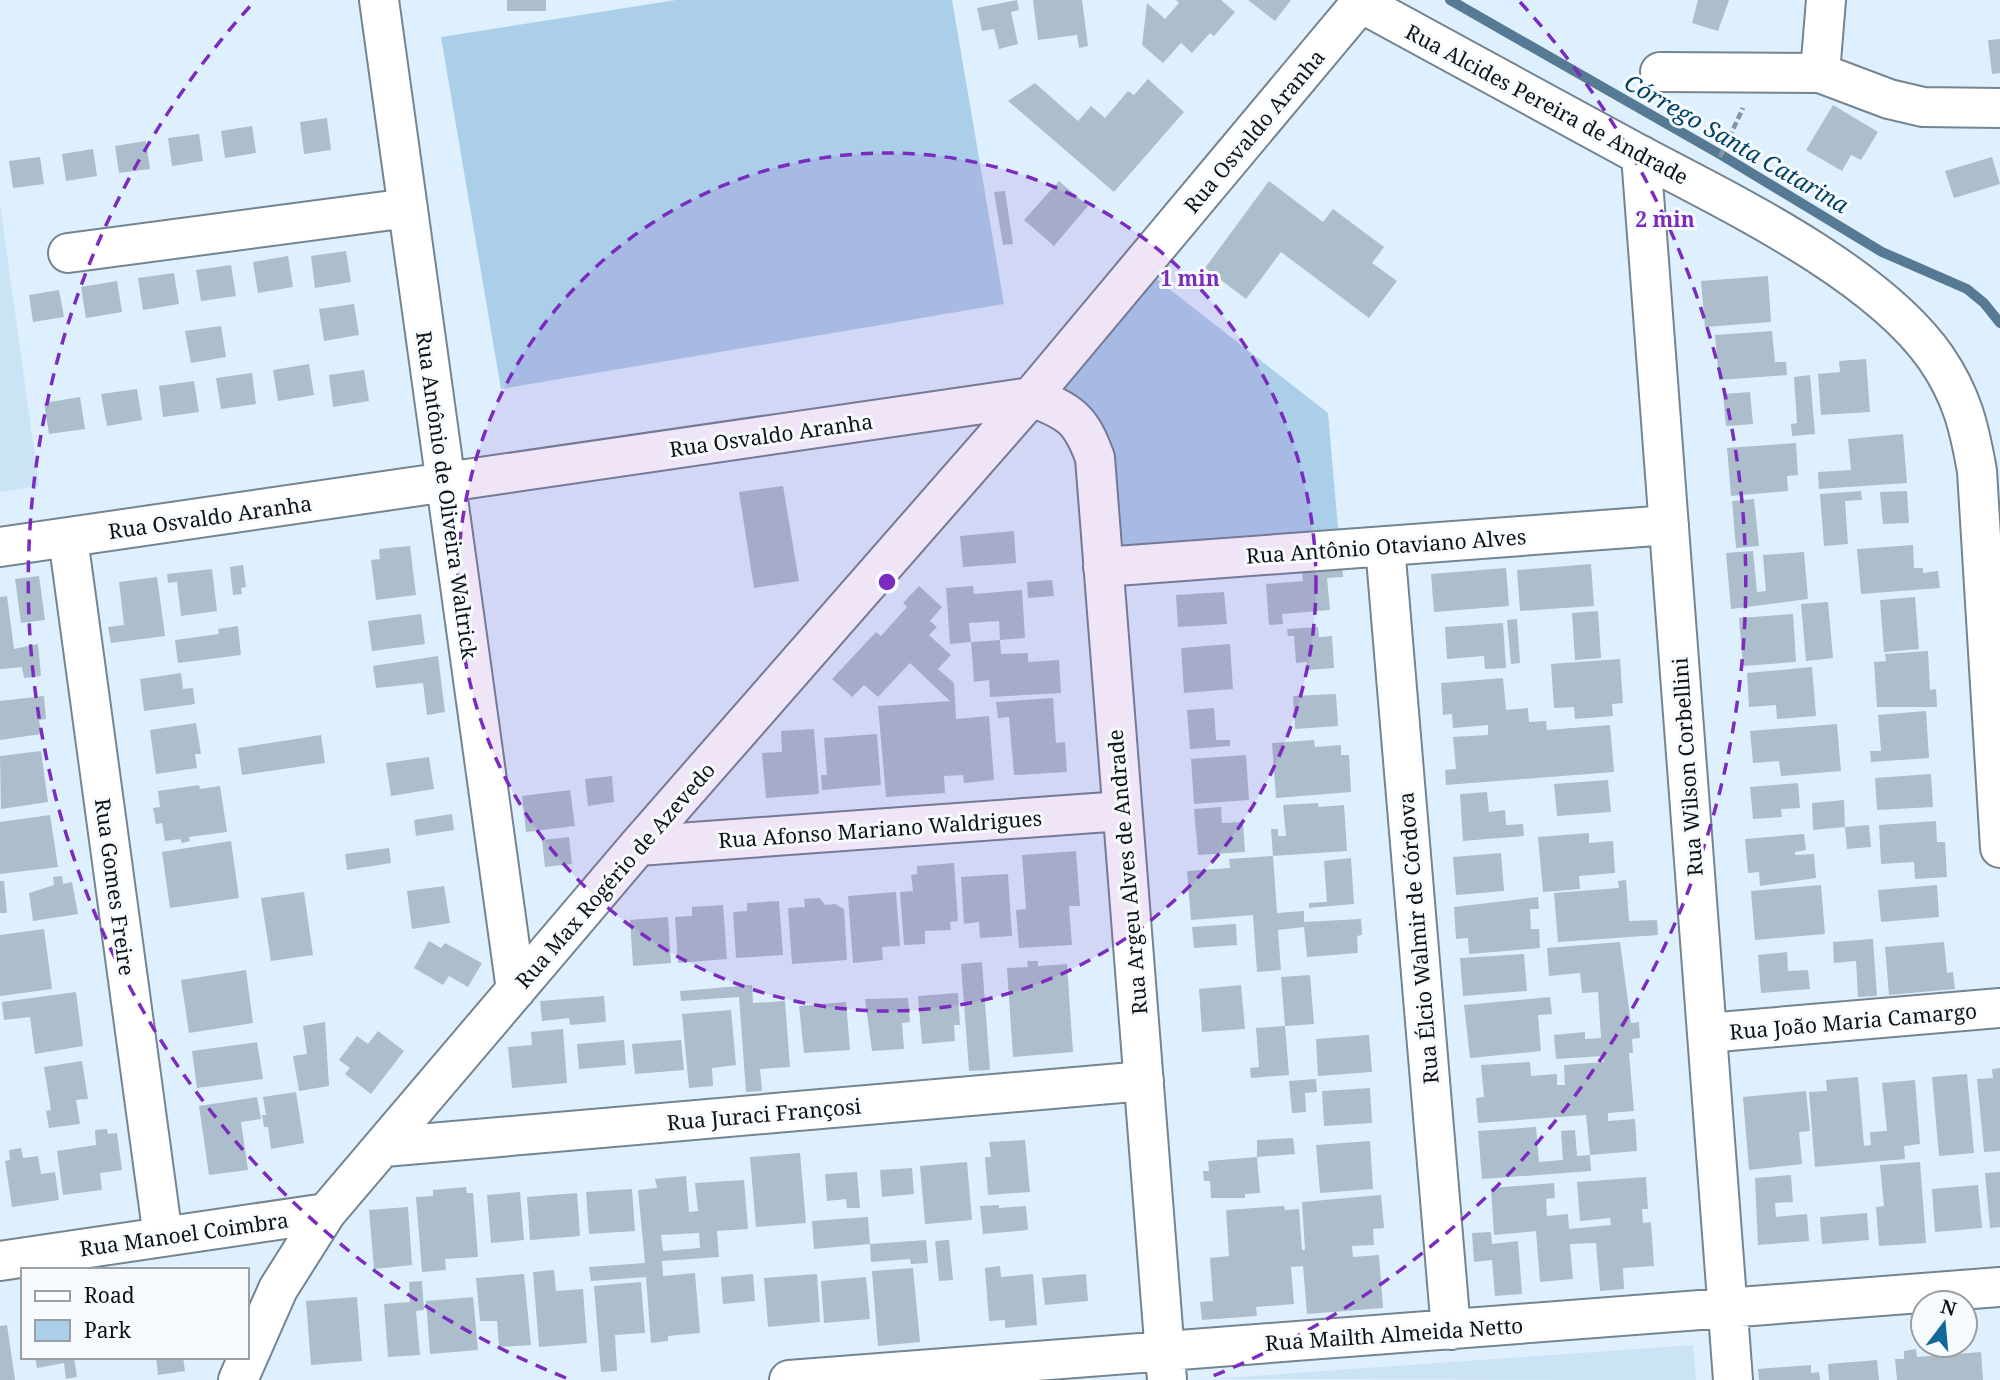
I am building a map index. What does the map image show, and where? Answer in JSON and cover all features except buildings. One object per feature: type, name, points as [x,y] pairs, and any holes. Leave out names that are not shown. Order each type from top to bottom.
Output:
[{"type":"street","name":"Rua Antônio de Oliveira Waltrick","points":[[379,0],[516,990]]},
{"type":"street","points":[[1820,73],[1826,0]]},
{"type":"street","name":"Rua Alcides Pereira de Andrade","points":[[1362,1],[1766,223],[1843,271],[1896,314],[1935,356],[1966,411],[1977,471],[2000,848]]},
{"type":"street","name":"Rua Osvaldo Aranha","points":[[0,547],[1031,397],[1362,1]]},
{"type":"street","points":[[1660,72],[1820,73],[1889,99],[1923,107],[2000,108]]},
{"type":"street","name":"Rua Wilson Corbellini","points":[[1641,155],[1733,1380]]},
{"type":"street","points":[[68,253],[408,208]]},
{"type":"street","name":"Rua Argeu Alves de Andrade","points":[[1031,397],[1062,408],[1084,428],[1095,458],[1166,1366]]},
{"type":"street","name":"Rua Max Rogério de Azevedo","points":[[248,1357],[278,1289],[326,1213],[638,846],[1031,397]]},
{"type":"street","name":"Rua Antônio Otaviano Alves","points":[[1103,567],[1668,526]]},
{"type":"street","name":"Rua Gomes Freire","points":[[68,537],[163,1237]]},
{"type":"street","name":"Rua Élcio Walmir de Córdova","points":[[1385,546],[1451,1330]]},
{"type":"street","name":"Rua Afonso Mariano Waldrigues","points":[[638,846],[1122,811]]},
{"type":"street","name":"Rua João Maria Camargo","points":[[1707,1033],[2000,1008]]},
{"type":"street","name":"Rua Juraci Françosi","points":[[384,1147],[1144,1082]]},
{"type":"street","name":"Rua Manoel Coimbra","points":[[0,1261],[326,1213]]},
{"type":"street","name":"Rua Mailth Almeida Netto","points":[[789,1380],[1166,1366],[1451,1330],[2000,1287]]},
{"type":"street","name":"Rua Max Rogério de Azevedo","points":[[238,1380],[247,1359]]},
{"type":"shaded area","points":[[0,204],[39,486],[0,492]]},
{"type":"shaded area","points":[[1693,1345],[1696,1380],[1211,1379]]},
{"type":"green space","points":[[676,0],[952,0],[1004,304],[501,389],[441,37]]},
{"type":"green space","points":[[1140,266],[1328,413],[1340,550],[1103,567],[1095,458],[1031,397]]},
{"type":"waterway","name":"Córrego Santa Catarina","points":[[1450,0],[1723,156],[1882,252],[1967,289],[1984,303],[2000,323]]}]
